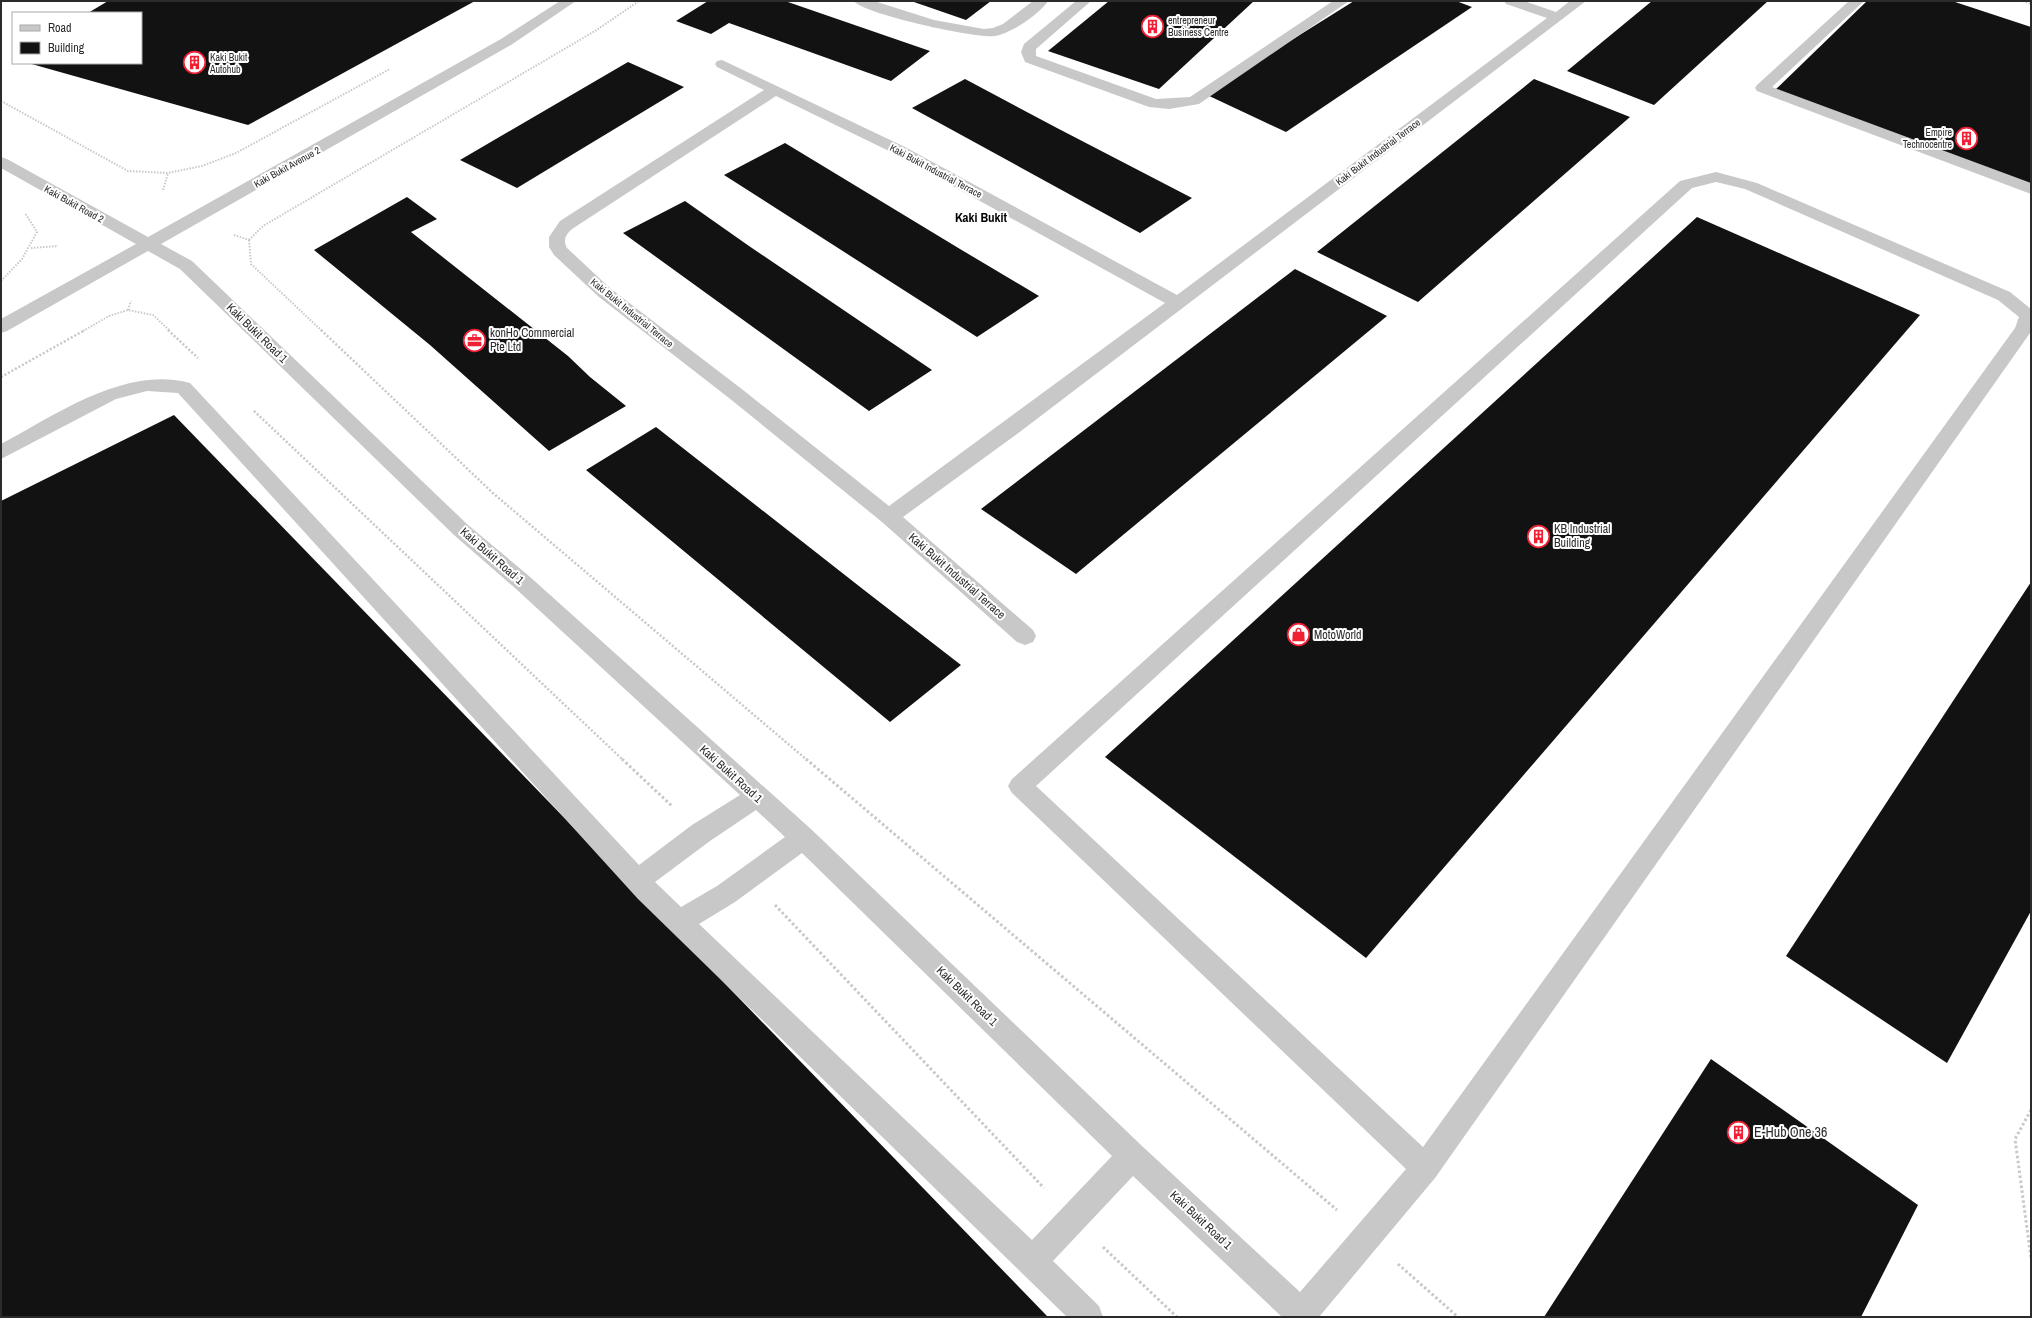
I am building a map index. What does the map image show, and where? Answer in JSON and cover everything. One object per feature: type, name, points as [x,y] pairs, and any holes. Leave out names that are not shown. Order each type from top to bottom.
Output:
[{"type":"street","name":"Kaki Bukit Avenue 2","points":[[1,327],[506,42],[569,1]]},
{"type":"street","points":[[861,1],[883,9],[976,34],[994,33],[1010,26],[1040,1]]},
{"type":"street","points":[[1084,1],[1029,47],[1028,52],[1030,59],[1154,104],[1194,101],[1342,1]]},
{"type":"street","points":[[1511,1],[1557,17]]},
{"type":"street","name":"Kaki Bukit Industrial Terrace","points":[[889,517],[1014,426],[1579,1]]},
{"type":"street","points":[[1858,1],[1762,88],[2031,189]]},
{"type":"street","name":"Kaki Bukit Industrial Terrace","points":[[722,64],[899,150],[1178,303]]},
{"type":"street","name":"Kaki Bukit Industrial Terrace","points":[[776,90],[566,225],[559,231],[556,238],[556,245],[560,251],[605,293],[736,394],[889,517],[1025,636]]},
{"type":"street","name":"Kaki Bukit Road 2","points":[[1,162],[148,245]]},
{"type":"street","points":[[1302,1316],[1425,1168],[2024,329],[2028,316],[2018,306],[2004,296],[1751,186],[1716,177],[1686,184],[1020,786],[1425,1168]]},
{"type":"street","name":"Kaki Bukit Road 1","points":[[148,245],[186,265],[461,530],[522,582],[756,797],[803,838],[1132,1156],[1302,1316]]},
{"type":"street","points":[[1,452],[110,394],[147,385],[183,388],[638,881],[1032,1261],[1088,1317]]},
{"type":"street","points":[[638,881],[701,833],[756,797]]},
{"type":"street","points":[[679,922],[748,878],[803,838]]},
{"type":"street","points":[[1032,1261],[1132,1156]]},
{"type":"path","points":[[249,240],[264,226],[595,31],[639,1]]},
{"type":"path","points":[[2023,1],[2031,4]]},
{"type":"path","points":[[1,101],[128,171],[168,173],[202,166],[236,153],[394,66]]},
{"type":"path","points":[[163,190],[168,173]]},
{"type":"path","points":[[1,281],[20,262],[31,248],[37,232],[24,212]]},
{"type":"path","points":[[234,234],[249,240]]},
{"type":"path","points":[[249,240],[251,264],[494,494],[1367,1236],[1458,1317]]},
{"type":"path","points":[[31,248],[58,246]]},
{"type":"path","points":[[128,310],[131,302]]},
{"type":"path","points":[[1,377],[109,316],[128,310],[153,315],[199,359]]},
{"type":"path","points":[[251,408],[701,833]]},
{"type":"path","points":[[748,878],[1073,1219],[1177,1317]]},
{"type":"path","points":[[2031,1110],[2015,1139],[2031,1258]]},
{"type":"building","name":"Kaki Bukit Autohub","points":[[108,1],[475,1],[248,125],[32,64],[142,64],[142,12],[90,12]]},
{"type":"building","points":[[708,1],[785,1],[930,51],[891,81],[729,23],[711,34],[676,21]]},
{"type":"building","points":[[911,1],[991,1],[966,20]]},
{"type":"building","name":"entrepreneur Business Centre","points":[[1109,1],[1254,1],[1159,89],[1048,51]]},
{"type":"building","points":[[1354,1],[1456,1],[1472,7],[1286,132],[1205,94]]},
{"type":"building","points":[[1652,1],[1768,1],[1654,105],[1567,71]]},
{"type":"building","name":"Empire Technocentre","points":[[1867,1],[1952,1],[2031,27],[2031,186],[1774,91]]},
{"type":"building","points":[[628,62],[684,87],[517,188],[460,160]]},
{"type":"building","points":[[965,79],[1192,198],[1140,233],[912,108]]},
{"type":"building","points":[[1534,79],[1630,117],[1418,302],[1317,252]]},
{"type":"building","points":[[785,143],[1039,296],[977,337],[724,175]]},
{"type":"building","points":[[407,197],[437,219],[411,232],[568,356],[590,377],[626,406],[549,451],[430,345],[314,250]]},
{"type":"building","points":[[685,201],[932,370],[869,411],[623,233]]},
{"type":"building","name":"KB Industrial Building","points":[[1697,217],[1920,315],[1366,958],[1105,757]]},
{"type":"building","points":[[1295,269],[1387,316],[1076,574],[981,509]]},
{"type":"building","points":[[174,415],[1048,1317],[1,1317],[1,501]]},
{"type":"building","points":[[656,427],[961,665],[890,722],[586,470]]},
{"type":"building","points":[[2031,582],[2031,911],[1947,1063],[1786,956]]},
{"type":"building","name":"E-Hub One 36","points":[[1711,1059],[1918,1205],[1861,1317],[1544,1317]]},
{"type":"place","name":"entrepreneur Business Centre","points":[[1153,26]]},
{"type":"place","name":"Kaki Bukit Autohub","points":[[194,63]]},
{"type":"place","name":"Empire Technocentre","points":[[1967,138]]},
{"type":"place","name":"konHo Commercial Pte Ltd","points":[[474,340]]},
{"type":"place","name":"KB Industrial Building","points":[[1538,536]]},
{"type":"place","name":"MotoWorld","points":[[1298,635]]},
{"type":"place","name":"E-Hub One 36","points":[[1739,1132]]},
{"type":"district","name":"Kaki Bukit","points":[[981,217]]}]
